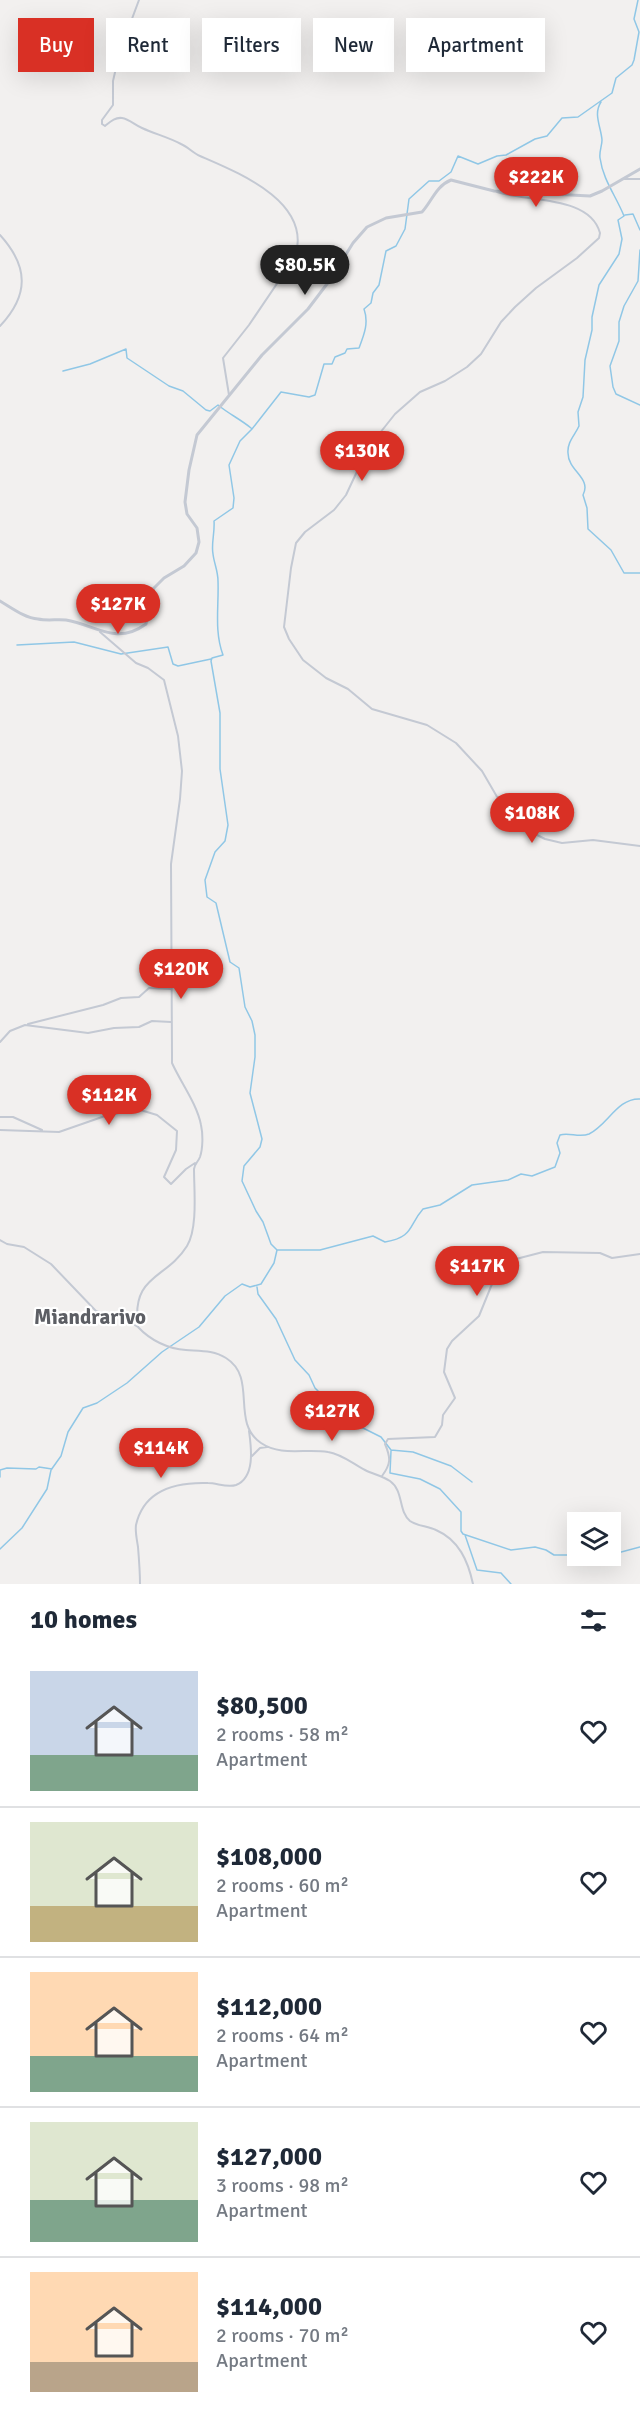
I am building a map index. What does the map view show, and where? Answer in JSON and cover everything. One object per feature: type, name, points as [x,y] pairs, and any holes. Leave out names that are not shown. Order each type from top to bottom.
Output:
[{"type":"street","points":[[139,0],[120,51],[113,81],[113,105],[102,120],[102,124],[105,126],[115,118],[122,118],[183,145],[199,156],[220,163],[268,189],[296,224],[295,257],[249,325],[223,358],[229,395]]},
{"type":"street","points":[[494,191],[590,196],[607,189],[640,169]]},
{"type":"street","points":[[624,179],[640,179]]},
{"type":"street","points":[[100,632],[127,633],[146,624],[150,597],[154,588],[164,578],[184,566],[196,553],[199,542],[197,528],[187,514],[185,502],[197,435],[262,355],[308,309],[330,280],[353,243],[367,227],[379,220],[401,214],[423,212],[434,195],[451,180],[570,206],[594,221],[600,233],[599,238],[515,307],[501,322],[481,354],[466,367],[445,381],[420,392],[395,414],[368,448],[346,495],[334,510],[305,532],[296,543],[284,627],[303,660],[326,678],[348,689],[372,710],[427,725],[456,743],[482,771],[507,814],[533,833],[562,843],[593,840],[640,846]]},
{"type":"street","points":[[0,236],[15,253],[22,282],[17,305],[0,326]]},
{"type":"street","points":[[0,601],[36,619],[64,620],[83,624],[100,632],[123,653],[164,680],[178,735],[182,771],[176,838],[171,864],[172,1063],[201,1124],[202,1138],[200,1157],[171,1184],[166,1182],[164,1177],[176,1150],[177,1131],[158,1115],[136,1110],[105,1116],[59,1132],[0,1130]]},
{"type":"street","points":[[0,1042],[10,1031],[25,1025],[103,1005],[121,998],[139,997],[149,988],[171,989]]},
{"type":"street","points":[[25,1025],[88,1033],[114,1028],[140,1027],[152,1021],[171,1022]]},
{"type":"street","points":[[0,1117],[13,1117],[45,1131]]},
{"type":"street","points":[[138,1327],[138,1307],[146,1284],[177,1258],[190,1240],[195,1163]]},
{"type":"street","points":[[1,1241],[24,1247],[51,1264],[96,1311],[123,1318],[146,1335],[169,1347],[225,1357],[240,1373],[243,1385],[244,1416],[249,1431],[252,1456],[247,1473],[236,1485],[206,1483],[168,1486],[150,1500],[136,1525],[140,1584]]},
{"type":"street","points":[[382,1476],[391,1456],[385,1443],[388,1439],[435,1437],[439,1431],[443,1415],[455,1398],[444,1372],[447,1349],[452,1341],[479,1316],[492,1284],[508,1263],[543,1252],[600,1253],[612,1258],[640,1254]]},
{"type":"street","points":[[249,1431],[258,1441],[270,1447],[286,1452],[329,1452],[382,1476],[398,1488],[405,1513],[411,1522],[438,1530],[456,1545],[468,1563],[473,1584]]},
{"type":"street","points":[[252,1456],[260,1448],[270,1447]]},
{"type":"waterway","points":[[638,0],[634,19],[639,32],[634,60],[632,65],[616,78],[612,93],[578,117],[562,118],[547,136],[535,139],[506,155],[497,156],[478,164],[458,156],[451,172],[439,181],[429,181],[409,199],[405,229],[396,246],[386,251],[379,285],[373,293],[371,303],[364,309],[366,324],[359,348],[347,349],[345,353],[335,357],[332,364],[324,364],[315,395],[309,397],[281,392],[240,441],[229,465],[234,498],[233,508],[214,521],[213,550],[218,577],[219,637],[223,655],[212,658],[211,661],[220,713],[220,769],[228,825],[225,841],[215,852],[205,880],[207,897],[216,903],[230,962],[239,968],[245,1007],[252,1021],[255,1035],[255,1057],[250,1093],[262,1139],[260,1147],[244,1166],[242,1181],[263,1222],[271,1244],[277,1250],[320,1250],[373,1236],[385,1242],[394,1240],[406,1234],[423,1209],[440,1205],[472,1185],[508,1180],[521,1174],[532,1176],[555,1167],[560,1153],[557,1143],[560,1135],[589,1134],[602,1125],[619,1107],[632,1100],[640,1099]]},
{"type":"waterway","points":[[601,102],[598,111],[602,140],[600,158],[607,181],[624,216],[618,220],[622,239],[619,254],[599,285],[585,360],[583,397],[578,412],[579,426],[570,442],[568,453],[572,465],[584,484],[583,495],[587,508],[588,529],[611,550],[624,573],[640,573]]},
{"type":"waterway","points":[[625,215],[633,214],[640,230]]},
{"type":"waterway","points":[[640,250],[638,281],[624,306],[619,322],[619,341],[610,366],[616,394],[640,405]]},
{"type":"waterway","points":[[63,371],[90,364],[126,349],[127,358],[169,386],[183,391],[206,410],[210,411],[218,405],[251,428]]},
{"type":"waterway","points":[[17,645],[74,642],[121,654],[168,647],[173,664],[178,666],[211,659]]},
{"type":"waterway","points":[[0,1549],[22,1528],[47,1489],[51,1470],[61,1456],[68,1432],[83,1408],[97,1403],[127,1383],[162,1352],[199,1327],[225,1296],[242,1284],[250,1287],[261,1284],[274,1263],[277,1250]]},
{"type":"waterway","points":[[257,1287],[258,1294],[276,1319],[295,1360],[309,1375],[315,1388],[342,1422],[350,1426],[359,1426],[381,1437],[391,1450],[413,1452],[451,1466],[472,1482]]},
{"type":"waterway","points":[[391,1451],[390,1473],[420,1479],[440,1489],[461,1512],[463,1534],[511,1550],[535,1547],[554,1555],[567,1555]]},
{"type":"waterway","points":[[0,1477],[0,1470],[7,1468],[52,1469]]},
{"type":"waterway","points":[[465,1535],[477,1570],[501,1573],[511,1584]]},
{"type":"waterway","points":[[621,1552],[640,1547]]},
{"type":"district","name":"Miandrarivo","points":[[90,1317]]}]
